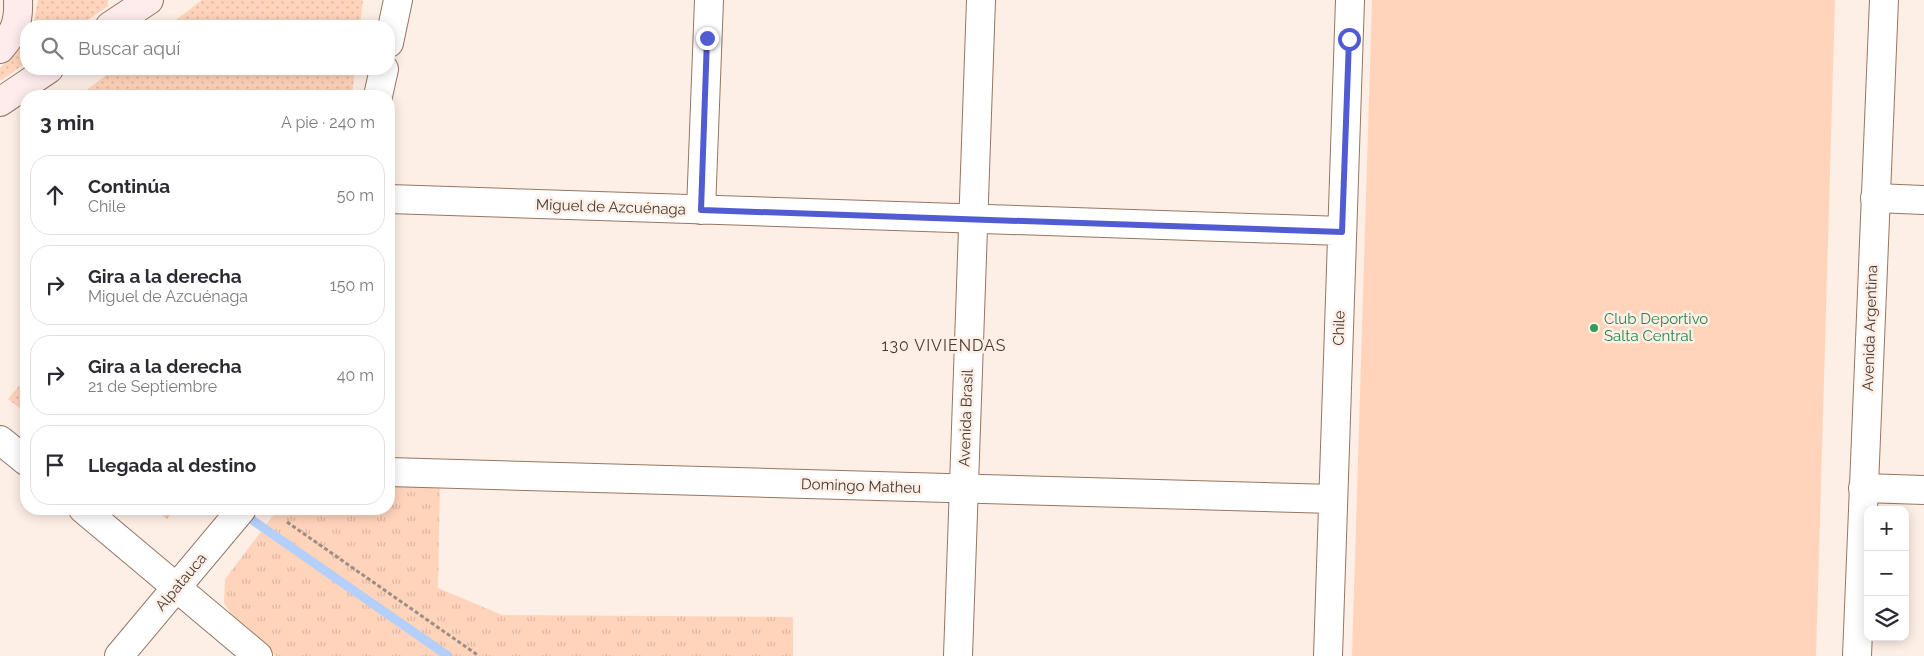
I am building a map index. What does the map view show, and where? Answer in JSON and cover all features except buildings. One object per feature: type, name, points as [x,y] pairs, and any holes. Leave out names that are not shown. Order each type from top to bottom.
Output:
[{"type":"main road","points":[[0,48],[8,40],[19,19],[18,0]]},
{"type":"main road","points":[[119,20],[149,0]]},
{"type":"main road","points":[[0,102],[40,75]]},
{"type":"street","points":[[394,20],[398,0]]},
{"type":"street","points":[[701,210],[709,0]]},
{"type":"street","name":"Avenida Brasil","points":[[958,656],[981,0]]},
{"type":"street","name":"Chile","points":[[1328,656],[1350,0]]},
{"type":"street","name":"Avenida Argentina","points":[[1857,656],[1884,0]]},
{"type":"street","points":[[379,90],[383,75]]},
{"type":"street","points":[[1875,198],[1924,200]]},
{"type":"street","name":"Miguel de Azcuénaga","points":[[395,200],[1342,232]]},
{"type":"street","points":[[0,440],[20,456]]},
{"type":"street","name":"Domingo Matheu","points":[[395,472],[1333,500]]},
{"type":"street","points":[[1863,488],[1924,490]]},
{"type":"street","points":[[90,515],[258,656]]},
{"type":"street","name":"Alpatauca","points":[[119,656],[237,515]]},
{"type":"path","points":[[287,522],[479,656]]},
{"type":"green space","points":[[38,0],[108,0],[108,6],[88,20],[34,20]]},
{"type":"green space","points":[[202,0],[363,0],[361,20],[176,20]]},
{"type":"green space","name":"Club Deportivo Salta Central","points":[[1372,0],[1835,0],[1816,656],[1352,656]]},
{"type":"green space","points":[[20,47],[20,67],[0,81],[0,68]]},
{"type":"green space","points":[[106,75],[354,75],[353,90],[87,90]]},
{"type":"green space","points":[[20,385],[20,408],[8,399]]},
{"type":"green space","points":[[395,486],[440,486],[438,588],[502,615],[793,617],[793,656],[276,656],[238,624],[224,603],[225,579],[273,515],[395,515]]},
{"type":"green space","points":[[161,515],[171,515],[167,519]]},
{"type":"waterway","points":[[245,515],[448,656]]},
{"type":"place","name":"Club Deportivo Salta Central","points":[[1594,328]]},
{"type":"district","name":"130 VIVIENDAS","points":[[944,345]]},
{"type":"route","points":[[707,38],[701,210],[1342,232],[1349,39]]}]
